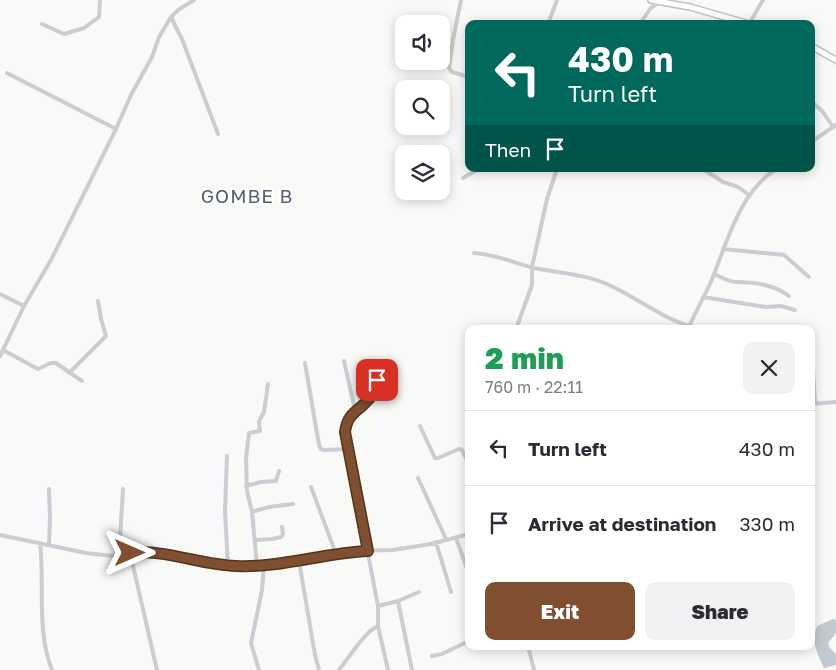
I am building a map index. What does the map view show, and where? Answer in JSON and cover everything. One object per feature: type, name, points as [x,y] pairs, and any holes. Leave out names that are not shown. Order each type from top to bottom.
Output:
[{"type":"street","points":[[42,24],[64,34],[84,28],[99,17],[100,0]]},
{"type":"street","points":[[0,356],[24,306],[51,260],[131,95],[142,78],[159,37],[171,17],[194,0]]},
{"type":"street","points":[[462,0],[449,68],[452,72],[465,76]]},
{"type":"street","points":[[550,20],[557,0]]},
{"type":"street","points":[[651,0],[690,7],[735,20]]},
{"type":"street","points":[[751,20],[763,0]]},
{"type":"street","points":[[643,20],[650,9],[659,2]]},
{"type":"street","points":[[171,17],[182,39],[218,134]]},
{"type":"street","points":[[815,48],[836,60]]},
{"type":"street","points":[[7,73],[116,129]]},
{"type":"street","points":[[815,105],[835,126],[815,139]]},
{"type":"street","points":[[463,178],[473,172]]},
{"type":"street","points":[[517,325],[532,285],[532,267],[547,199],[556,172]]},
{"type":"street","points":[[707,172],[723,182],[738,187],[749,195]]},
{"type":"street","points":[[690,325],[749,195],[772,172]]},
{"type":"street","points":[[723,249],[784,255],[809,277]]},
{"type":"street","points":[[474,253],[599,281],[682,325]]},
{"type":"street","points":[[714,274],[736,282],[749,282],[776,288],[789,296]]},
{"type":"street","points":[[0,294],[24,306]]},
{"type":"street","points":[[703,298],[766,307],[781,306],[795,310]]},
{"type":"street","points":[[69,373],[106,336],[98,301]]},
{"type":"street","points":[[3,350],[38,369],[53,363],[82,381]]},
{"type":"street","points":[[344,361],[355,410]]},
{"type":"street","points":[[305,363],[319,446],[324,450],[348,449]]},
{"type":"street","points":[[377,380],[378,388],[361,407],[355,410],[346,426],[348,449],[378,606],[378,626],[388,670]]},
{"type":"street","points":[[257,566],[252,512],[246,486],[246,458],[249,433],[260,431],[259,421],[264,412],[268,384]]},
{"type":"street","points":[[815,403],[836,402]]},
{"type":"street","points":[[420,426],[435,458],[459,448],[465,456]]},
{"type":"street","points":[[227,456],[225,510],[228,566]]},
{"type":"street","points":[[246,486],[261,482],[277,481],[279,471]]},
{"type":"street","points":[[418,478],[446,539]]},
{"type":"street","points":[[311,487],[336,554]]},
{"type":"street","points":[[48,489],[49,545]]},
{"type":"street","points":[[119,555],[123,489]]},
{"type":"street","points":[[252,512],[269,507],[293,504]]},
{"type":"street","points":[[255,540],[272,540],[281,537],[283,534],[282,527]]},
{"type":"street","points":[[0,535],[86,553],[119,555],[130,553],[163,554],[228,566],[257,566],[336,554],[393,550],[465,535]]},
{"type":"street","points":[[456,538],[465,563]]},
{"type":"street","points":[[436,542],[450,592]]},
{"type":"street","points":[[40,543],[43,632],[46,653],[52,670]]},
{"type":"street","points":[[130,553],[157,670]]},
{"type":"street","points":[[299,561],[319,670]]},
{"type":"street","points":[[259,670],[250,643],[262,590],[264,565]]},
{"type":"street","points":[[378,606],[398,601],[419,592]]},
{"type":"street","points":[[398,601],[412,670]]},
{"type":"street","points":[[339,670],[360,642],[370,631],[378,626]]},
{"type":"street","points":[[432,656],[442,654],[465,643]]},
{"type":"street","points":[[529,650],[534,670]]},
{"type":"shaded area","points":[[833,619],[836,620],[836,633],[828,643],[836,654],[836,665],[824,668],[815,643],[815,632],[817,626]]},
{"type":"district","name":"GOMBE B","points":[[247,196]]},
{"type":"route","points":[[130,553],[168,554],[235,566],[286,564],[326,555],[368,551],[345,432],[349,418],[378,388],[377,380]]}]
